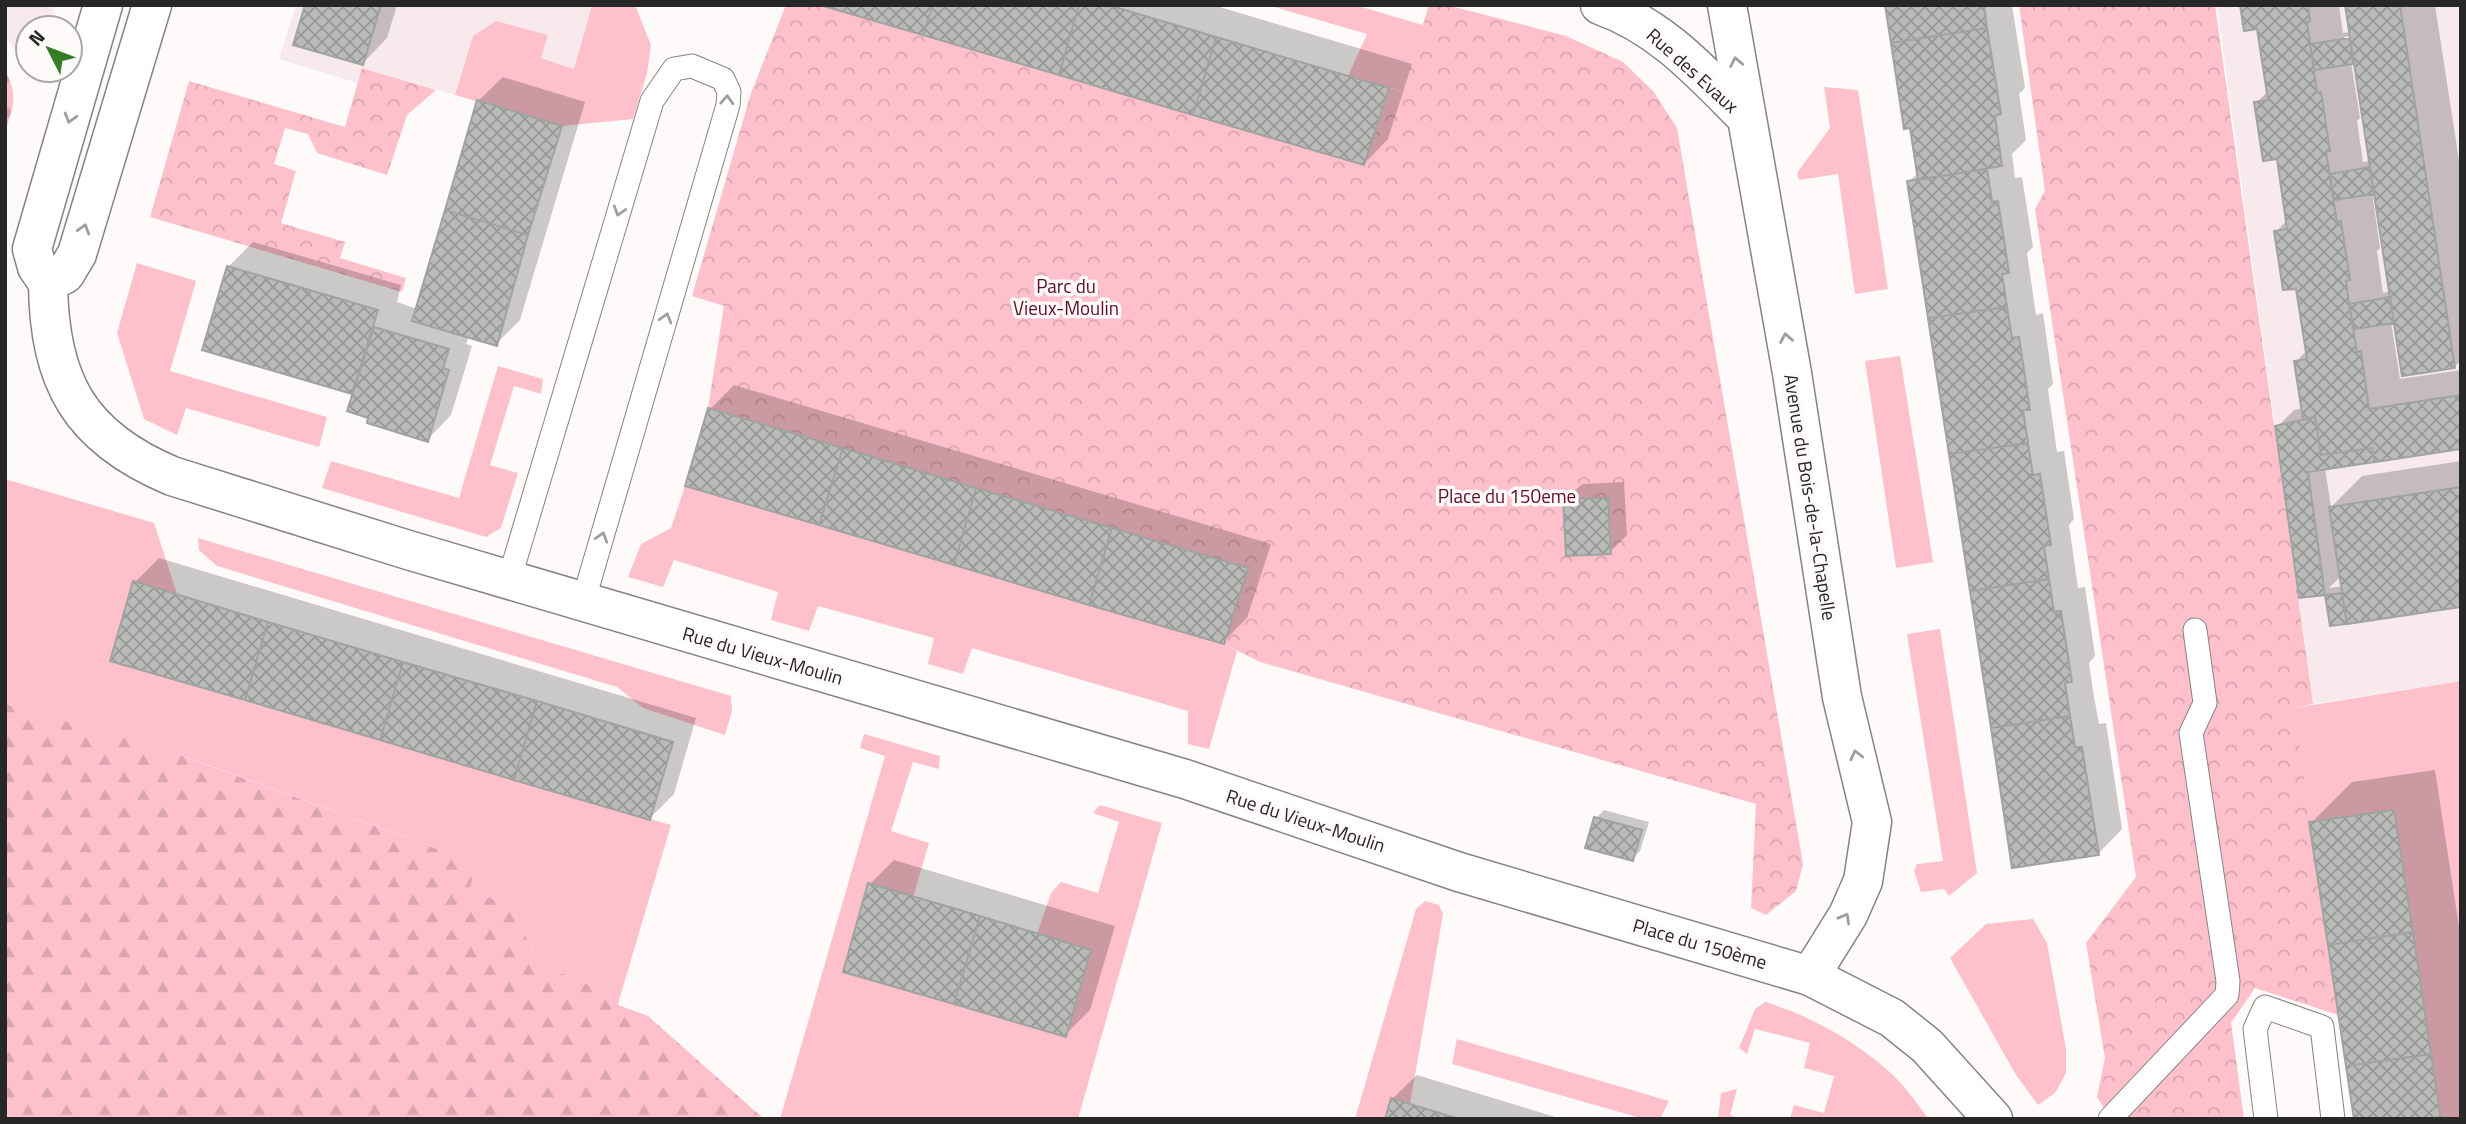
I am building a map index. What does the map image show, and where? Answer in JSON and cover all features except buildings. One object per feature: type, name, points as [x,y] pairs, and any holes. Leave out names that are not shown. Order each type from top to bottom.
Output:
[{"type":"street","points":[[103,5],[32,249],[37,267],[48,283],[65,274],[77,254],[152,5]]},
{"type":"street","name":"Rue des Evaux","points":[[1600,5],[1625,14],[1654,32],[1747,118]]},
{"type":"street","name":"Avenue du Bois-de-la-Chapelle","points":[[1727,5],[1792,373],[1843,697],[1872,821],[1863,881],[1848,915],[1810,976]]},
{"type":"street","name":"Rue du Vieux-Moulin","points":[[48,283],[48,314],[54,348],[69,393],[88,421],[133,457],[172,476],[509,580],[1185,779],[1459,872],[1590,910]]},
{"type":"street","name":"Place du 150ème","points":[[1590,910],[1810,976]]},
{"type":"street","points":[[1810,976],[1892,1018],[1927,1046],[1987,1111]]},
{"type":"lane","points":[[509,580],[652,101],[674,69],[691,66],[723,79],[729,92],[728,105],[583,602]]},
{"type":"lane","points":[[2110,1119],[2227,995],[2228,981],[2192,733],[2206,703],[2195,630]]},
{"type":"lane","points":[[2266,1119],[2255,1029],[2265,1007],[2322,1027],[2333,1119]]},
{"type":"shaded area","points":[[5,5],[56,5],[53,14],[14,14],[14,49],[5,37]]},
{"type":"shaded area","points":[[296,5],[592,5],[574,69],[541,58],[548,35],[473,36],[455,95],[363,68],[358,83],[279,59]]},
{"type":"shaded area","points":[[2217,5],[2461,5],[2461,681],[2313,704]]},
{"type":"green space","points":[[592,5],[635,5],[651,45],[647,73],[633,119],[562,126],[455,95],[473,36],[496,21],[548,35],[541,58],[574,69]]},
{"type":"green space","points":[[786,5],[820,5],[1364,165],[1389,88],[1402,91],[1429,5],[1447,5],[1566,36],[1623,62],[1653,91],[1677,128],[1803,864],[1796,891],[1766,915],[1751,908],[1756,804],[1260,662],[1224,644],[1247,568],[708,408],[724,306],[692,296],[751,93]]},
{"type":"green space","points":[[1267,5],[1355,5],[1423,25],[1402,91],[1348,76],[1367,34]]},
{"type":"green space","points":[[2019,5],[2215,5],[2313,704],[2294,708],[2338,1015],[2255,988],[2231,1023],[2244,1119],[2111,1119],[2097,1097],[2105,1058],[2086,943],[2136,877],[2035,209],[2045,191]]},
{"type":"green space","points":[[362,68],[436,90],[407,115],[387,175],[317,153],[308,134],[285,128],[274,164],[296,171],[281,223],[345,242],[340,258],[406,278],[402,292],[150,217],[189,81],[345,127]]},
{"type":"green space","points":[[5,71],[13,94],[5,132]]},
{"type":"green space","points":[[1824,87],[1858,90],[1888,289],[1855,294],[1838,174],[1799,180],[1797,173],[1830,128]]},
{"type":"green space","points":[[137,263],[196,281],[170,371],[327,417],[319,447],[186,408],[177,435],[144,419],[117,333]]},
{"type":"green space","points":[[1900,356],[1933,562],[1896,568],[1865,361]]},
{"type":"green space","points":[[498,366],[543,379],[541,394],[514,386],[490,465],[518,473],[501,528],[486,537],[322,488],[331,461],[459,498]]},
{"type":"green space","points":[[5,479],[154,523],[177,594],[133,581],[110,661],[671,825],[620,997],[539,964],[512,906],[469,890],[479,864],[189,758],[5,704]]},
{"type":"green space","points":[[685,486],[1224,644],[1237,651],[1209,749],[1188,744],[1188,711],[972,648],[963,674],[928,664],[934,638],[818,606],[809,631],[771,620],[778,592],[674,560],[663,587],[628,577],[641,544],[671,528]]},
{"type":"green space","points":[[198,538],[731,696],[732,711],[725,735],[643,708],[617,687],[217,566],[199,550]]},
{"type":"green space","points":[[1940,629],[1977,873],[1949,896],[1944,889],[1921,892],[1914,871],[1917,864],[1943,861],[1907,634]]},
{"type":"green space","points":[[2461,681],[2461,1119],[2441,1119],[2394,810],[2309,822],[2294,708]]},
{"type":"green space","points":[[5,704],[166,750],[479,864],[469,890],[512,906],[539,964],[620,997],[618,1005],[648,1016],[764,1119],[5,1119]]},
{"type":"green space","points":[[864,734],[940,756],[939,769],[913,762],[891,831],[929,843],[913,897],[868,883],[843,972],[1066,1036],[1091,950],[1037,934],[1051,893],[1061,882],[1098,893],[1119,822],[1093,813],[1100,805],[1162,823],[1078,1119],[780,1119],[885,756],[860,748]]},
{"type":"green space","points":[[1425,901],[1439,905],[1443,914],[1410,1104],[1391,1099],[1385,1119],[1355,1119],[1416,909]]},
{"type":"green space","points":[[2033,919],[2047,943],[2066,1049],[2066,1073],[2055,1093],[2038,1105],[2016,1075],[1950,958],[1986,924]]},
{"type":"green space","points":[[1765,1002],[1817,1023],[1866,1053],[1899,1082],[1929,1119],[1790,1119],[1794,1105],[1824,1113],[1834,1076],[1804,1068],[1810,1043],[1755,1029],[1747,1054],[1739,1048],[1755,1009]]},
{"type":"green space","points":[[1457,1039],[1669,1101],[1660,1119],[1644,1119],[1452,1064]]},
{"type":"green space","points":[[1737,1089],[1730,1115],[1742,1119],[1718,1119],[1721,1093]]},
{"type":"park label","name":"Parc du Vieux-Moulin","points":[[1066,296]]},
{"type":"park label","name":"Place du 150eme","points":[[1507,495]]}]
